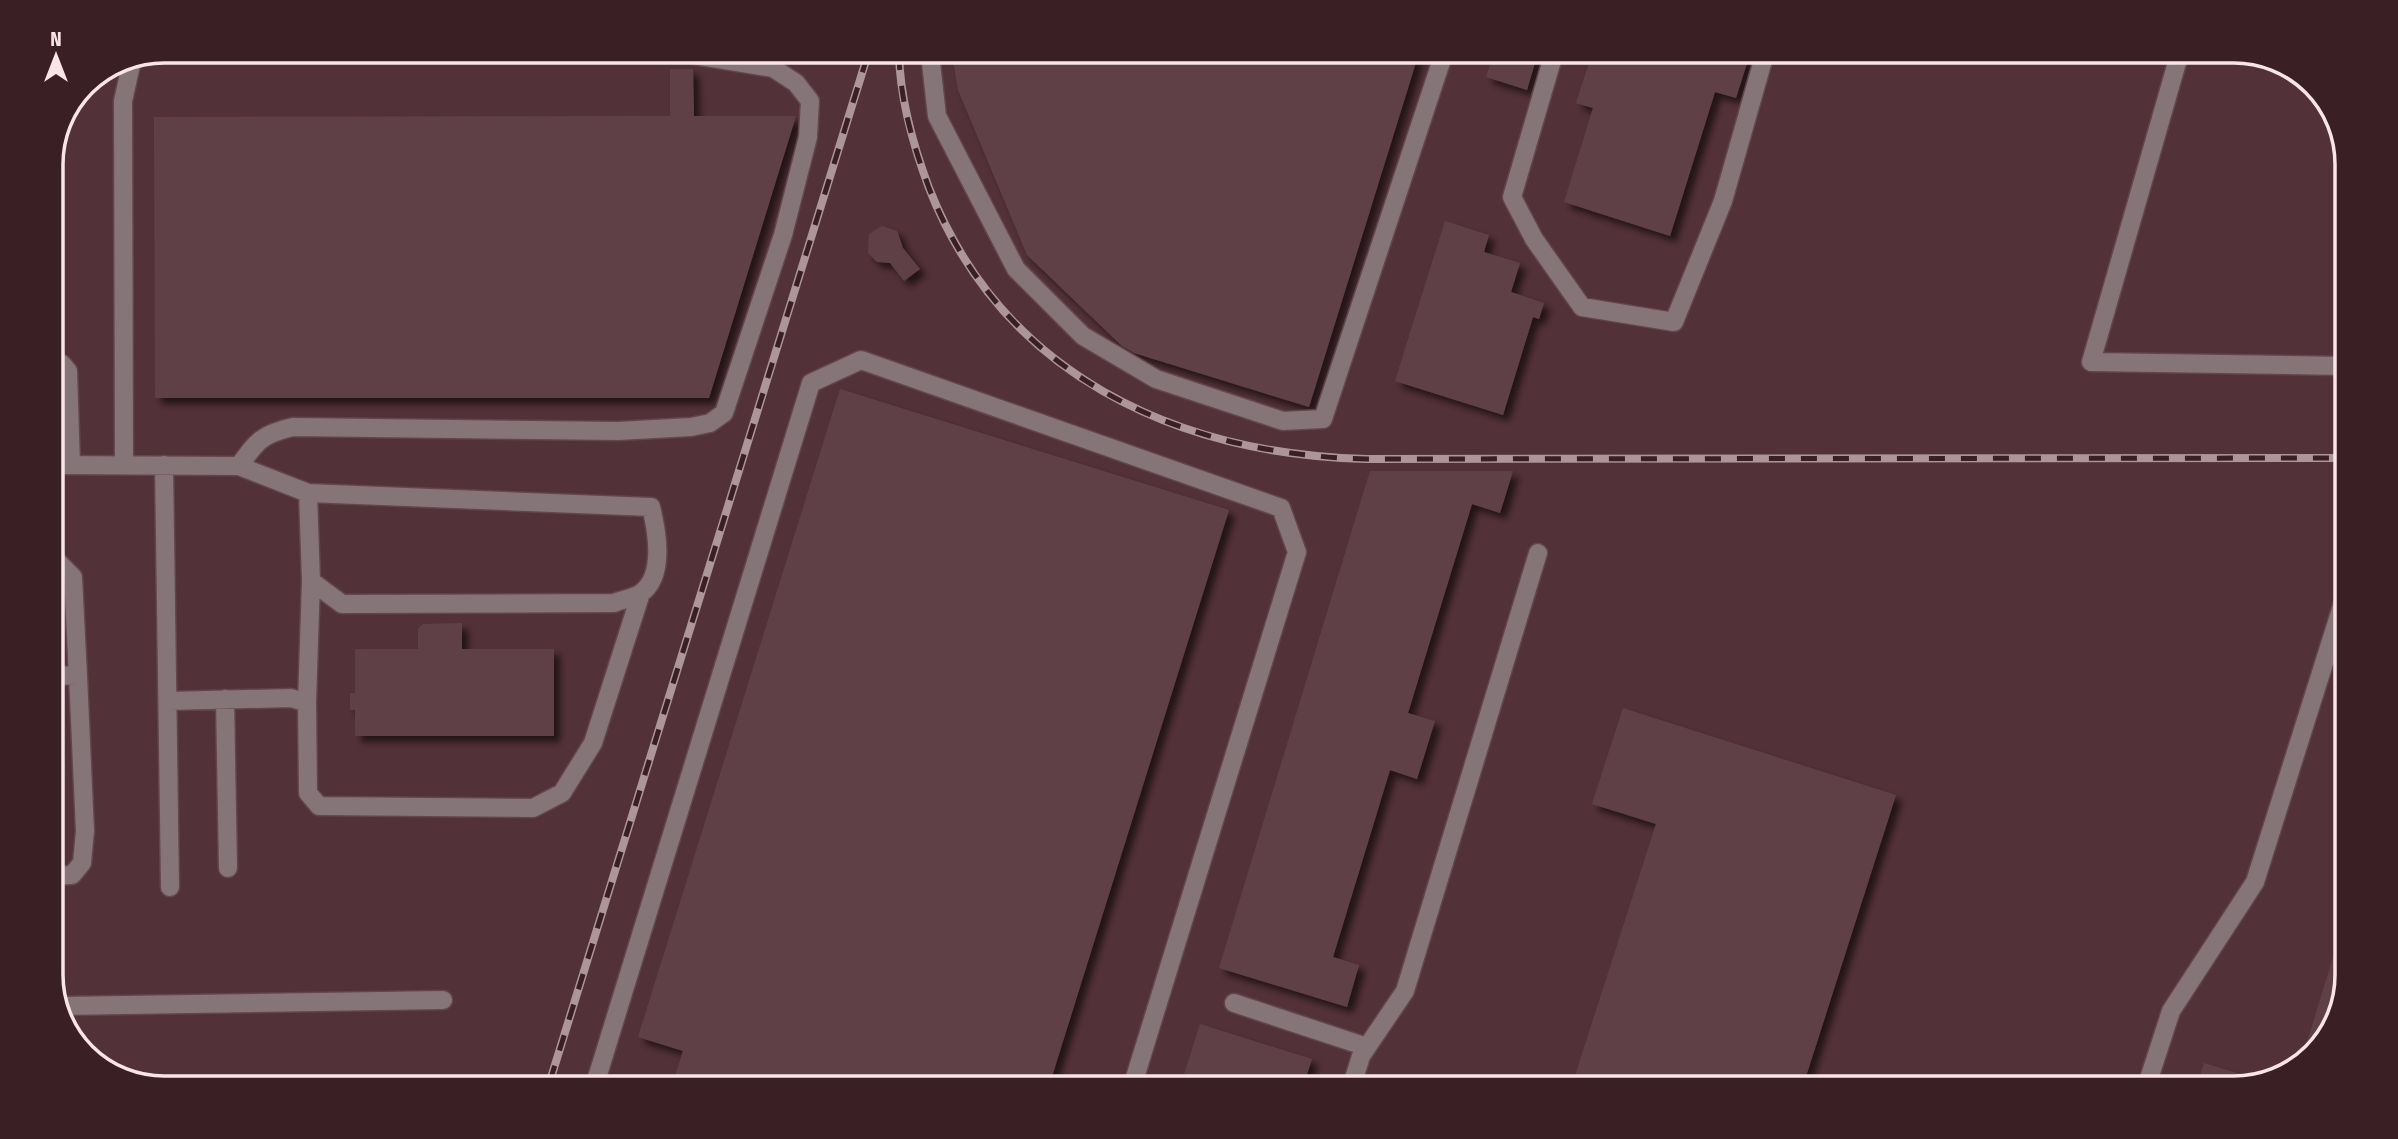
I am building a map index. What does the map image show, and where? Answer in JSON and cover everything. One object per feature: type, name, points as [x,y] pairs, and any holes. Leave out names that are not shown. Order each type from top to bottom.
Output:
[{"type":"street","points":[[239,466],[257,441],[270,432],[293,428],[618,430],[691,427],[710,423],[724,413],[783,235],[808,137],[810,101],[796,83],[773,68],[743,63]]},
{"type":"street","points":[[931,63],[937,116],[1016,269],[1083,336],[1145,373],[1283,421],[1323,419],[1441,63]]},
{"type":"street","points":[[1551,63],[1512,197],[1534,239],[1583,307],[1674,322],[1723,201],[1762,63]]},
{"type":"street","points":[[2177,63],[2091,362],[2335,366]]},
{"type":"street","points":[[124,465],[123,101],[130,69]]},
{"type":"street","points":[[598,1076],[811,383],[862,360],[1281,508],[1297,552],[1135,1076]]},
{"type":"street","points":[[63,364],[68,371],[71,465]]},
{"type":"street","points":[[63,465],[239,466],[308,494],[651,507],[656,528],[656,573],[641,593],[593,743],[562,793],[533,808],[319,806],[308,793],[307,703],[312,581],[308,494]]},
{"type":"street","points":[[164,466],[170,887]]},
{"type":"street","points":[[1355,1076],[1361,1056],[1405,990],[1538,553]]},
{"type":"street","points":[[63,567],[73,577],[85,831],[82,863],[72,875],[63,875]]},
{"type":"street","points":[[312,581],[342,604],[614,603],[641,593]]},
{"type":"street","points":[[2150,1076],[2171,1011],[2255,881],[2335,628]]},
{"type":"street","points":[[63,675],[78,676]]},
{"type":"street","points":[[169,701],[292,698],[307,703]]},
{"type":"street","points":[[225,699],[228,868]]},
{"type":"street","points":[[68,1006],[443,1000]]},
{"type":"street","points":[[1234,1003],[1367,1047]]},
{"type":"shaded area","points":[[164,63],[2234,63],[2272,71],[2295,84],[2318,108],[2330,132],[2335,158],[2335,975],[2327,1013],[2310,1041],[2290,1059],[2266,1071],[2234,1076],[164,1076],[126,1068],[103,1055],[80,1031],[68,1007],[63,981],[63,158],[73,119],[84,103],[98,88],[132,68]]},
{"type":"building","points":[[954,63],[1416,63],[1309,407],[1134,353],[1122,346],[1027,255],[958,90]]},
{"type":"building","points":[[1491,63],[1535,63],[1527,90],[1486,77]]},
{"type":"building","points":[[1589,63],[1747,63],[1736,98],[1715,92],[1670,236],[1564,202],[1593,108],[1576,103]]},
{"type":"building","points":[[670,69],[693,69],[694,116],[796,116],[709,398],[155,398],[154,117],[670,116]]},
{"type":"building","points":[[1445,221],[1489,235],[1484,252],[1520,263],[1511,292],[1544,303],[1539,319],[1533,317],[1503,415],[1395,381]]},
{"type":"building","points":[[882,226],[897,231],[903,248],[920,269],[904,281],[890,263],[877,262],[868,253],[869,234]]},
{"type":"building","points":[[840,389],[1229,510],[1052,1076],[675,1076],[683,1051],[638,1037]]},
{"type":"building","points":[[1370,471],[1513,471],[1500,513],[1472,504],[1408,713],[1435,721],[1417,779],[1390,770],[1333,957],[1359,965],[1347,1007],[1219,968]]},
{"type":"building","points":[[462,623],[462,649],[554,649],[554,736],[355,736],[355,710],[350,710],[350,693],[355,693],[355,649],[418,649],[418,629],[423,624]]},
{"type":"building","points":[[1623,708],[1896,795],[1806,1076],[1575,1076],[1656,824],[1592,804]]},
{"type":"building","points":[[2335,951],[2333,994],[2318,1031],[2306,1045]]},
{"type":"building","points":[[1200,1024],[1312,1059],[1307,1076],[1184,1076]]},
{"type":"building","points":[[2204,1063],[2244,1075],[2234,1076],[2200,1076]]},
{"type":"railway","points":[[552,1076],[865,63]]},
{"type":"railway","points":[[900,63],[908,122],[929,188],[961,253],[1001,308],[1049,354],[1103,391],[1163,420],[1227,441],[1295,454],[1366,459],[2335,458]]}]
